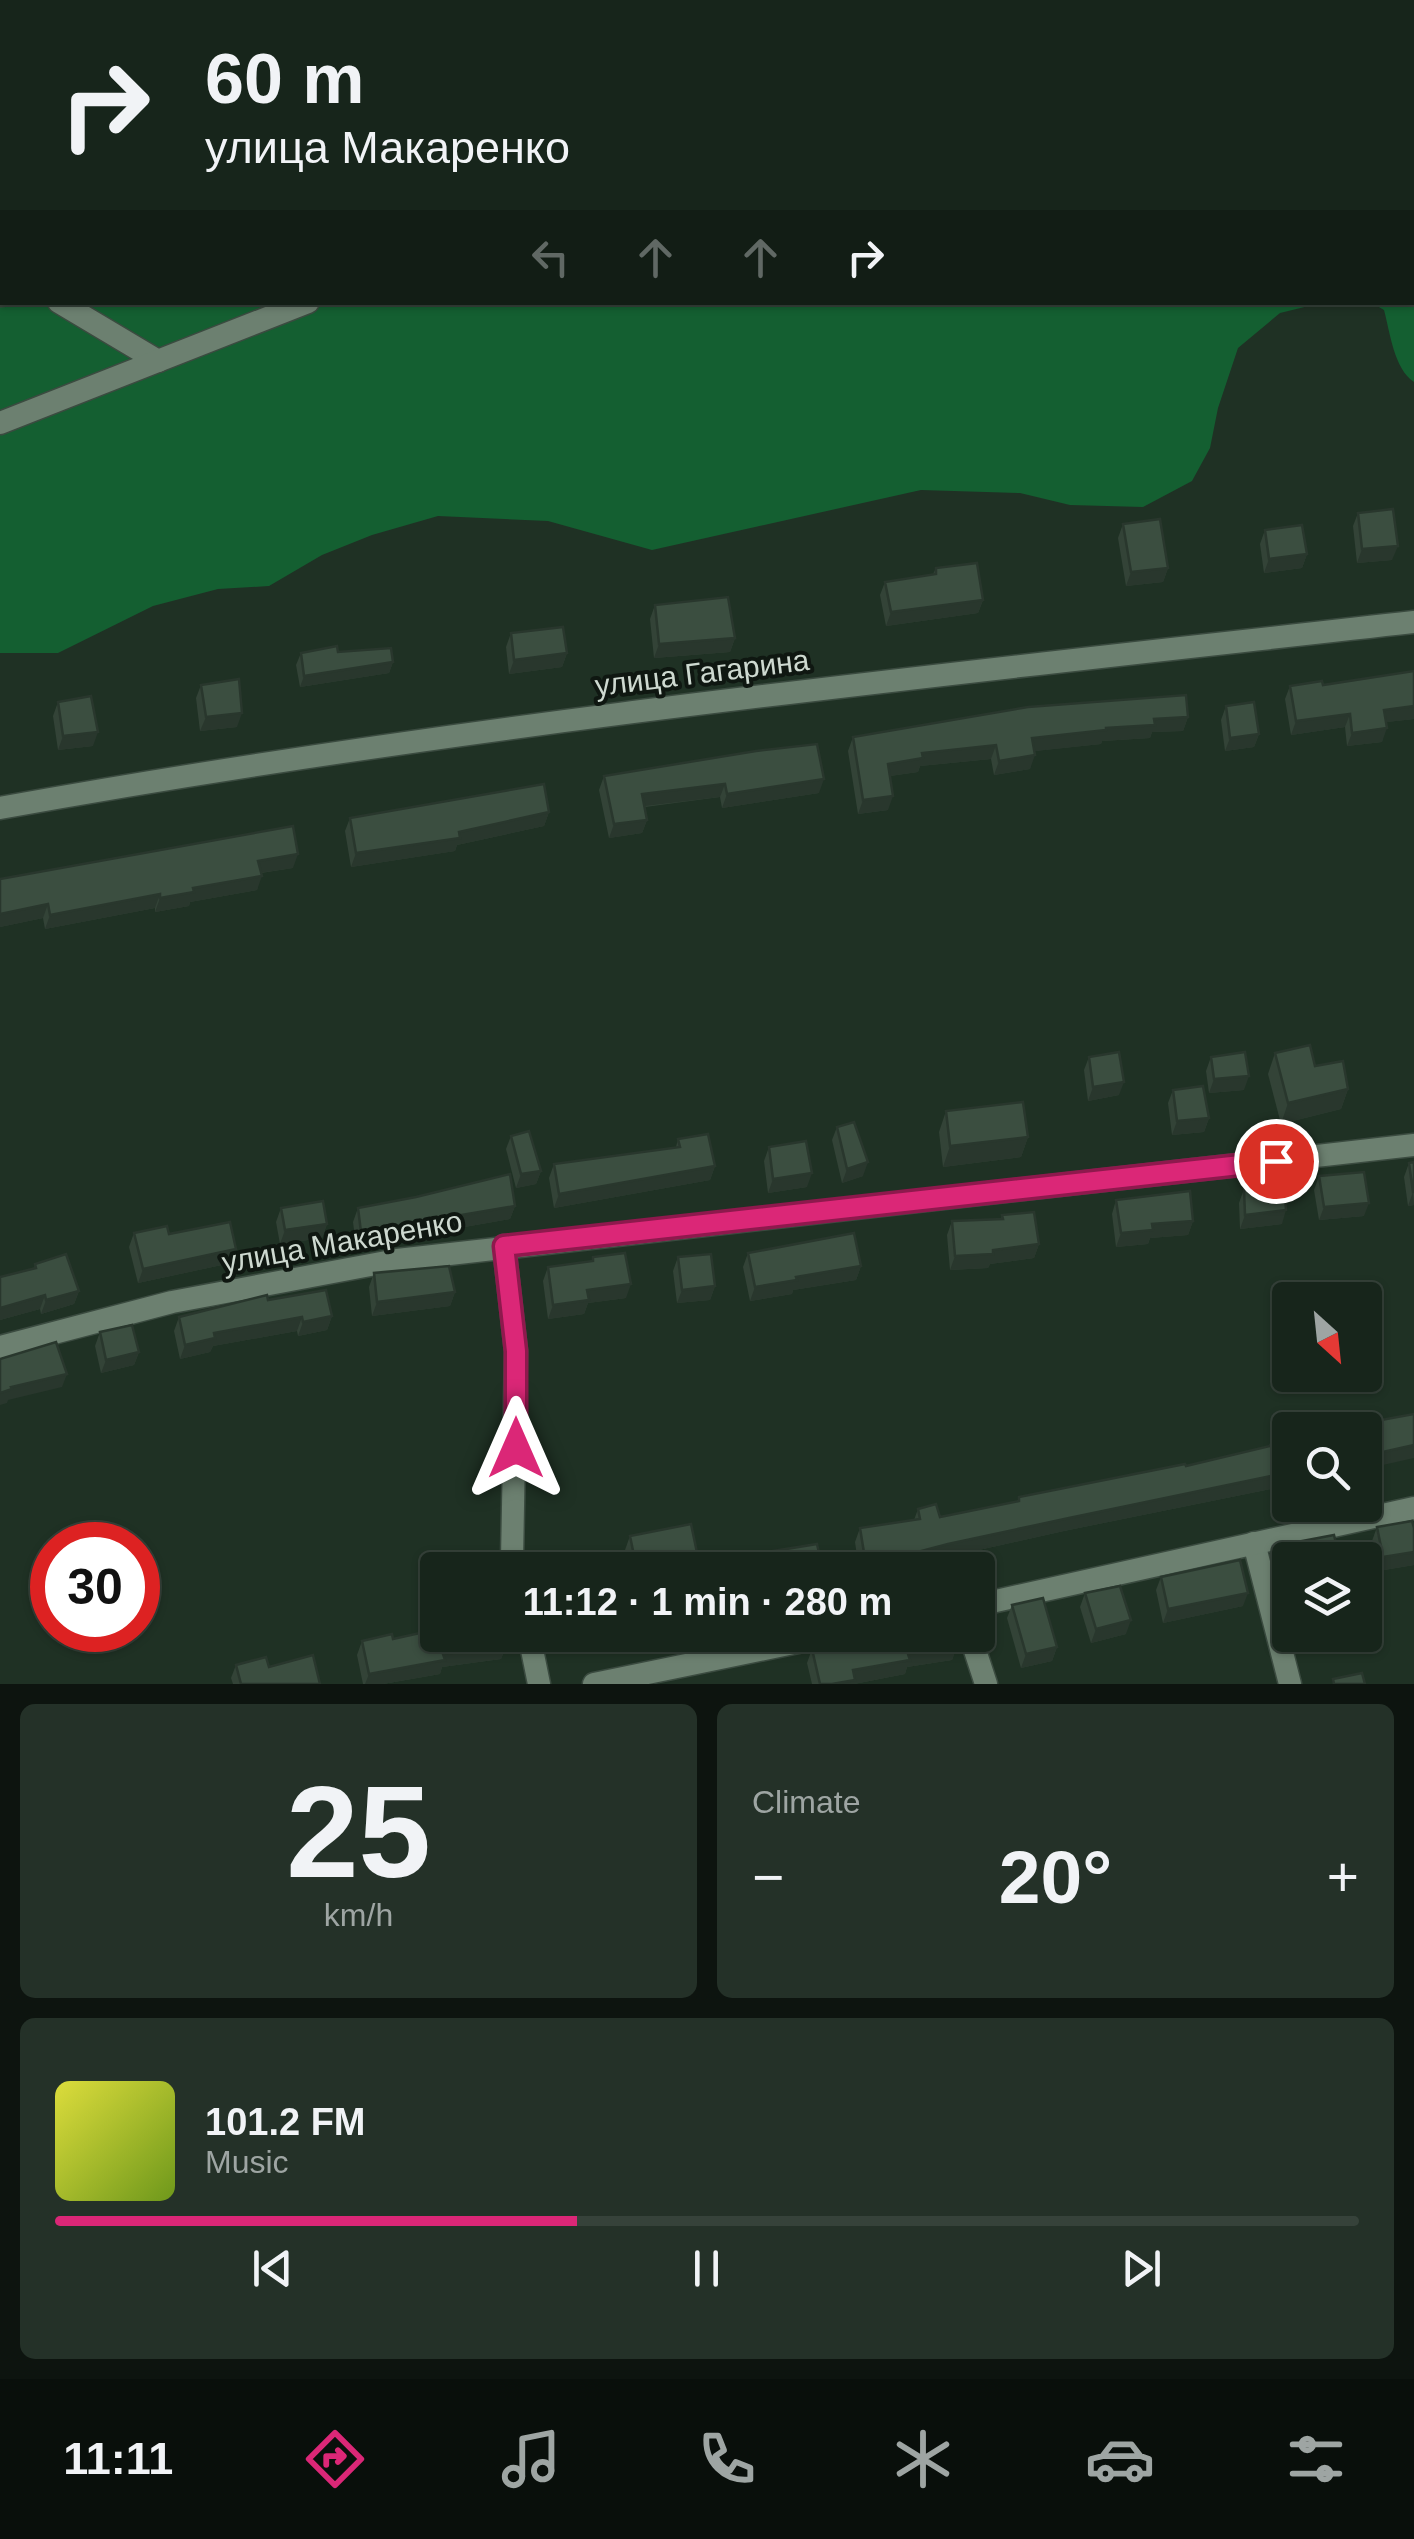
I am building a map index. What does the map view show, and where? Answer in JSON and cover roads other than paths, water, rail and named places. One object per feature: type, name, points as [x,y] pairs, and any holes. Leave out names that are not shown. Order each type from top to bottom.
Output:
[{"type":"street","points":[[64,305],[158,361]]},
{"type":"street","points":[[0,423],[300,305]]},
{"type":"street","name":"улица Гагарина","points":[[0,808],[149,780],[613,712],[1414,622]]},
{"type":"street","name":"улица Макаренко","points":[[0,1346],[172,1302],[397,1260],[1414,1145]]},
{"type":"street","points":[[504,1246],[516,1351],[512,1552]]},
{"type":"street","points":[[995,1601],[1414,1508]]},
{"type":"street","points":[[1254,1543],[1290,1684]]},
{"type":"street","points":[[532,1652],[539,1684]]},
{"type":"street","points":[[594,1684],[749,1652]]},
{"type":"street","points":[[976,1652],[986,1684]]}]
